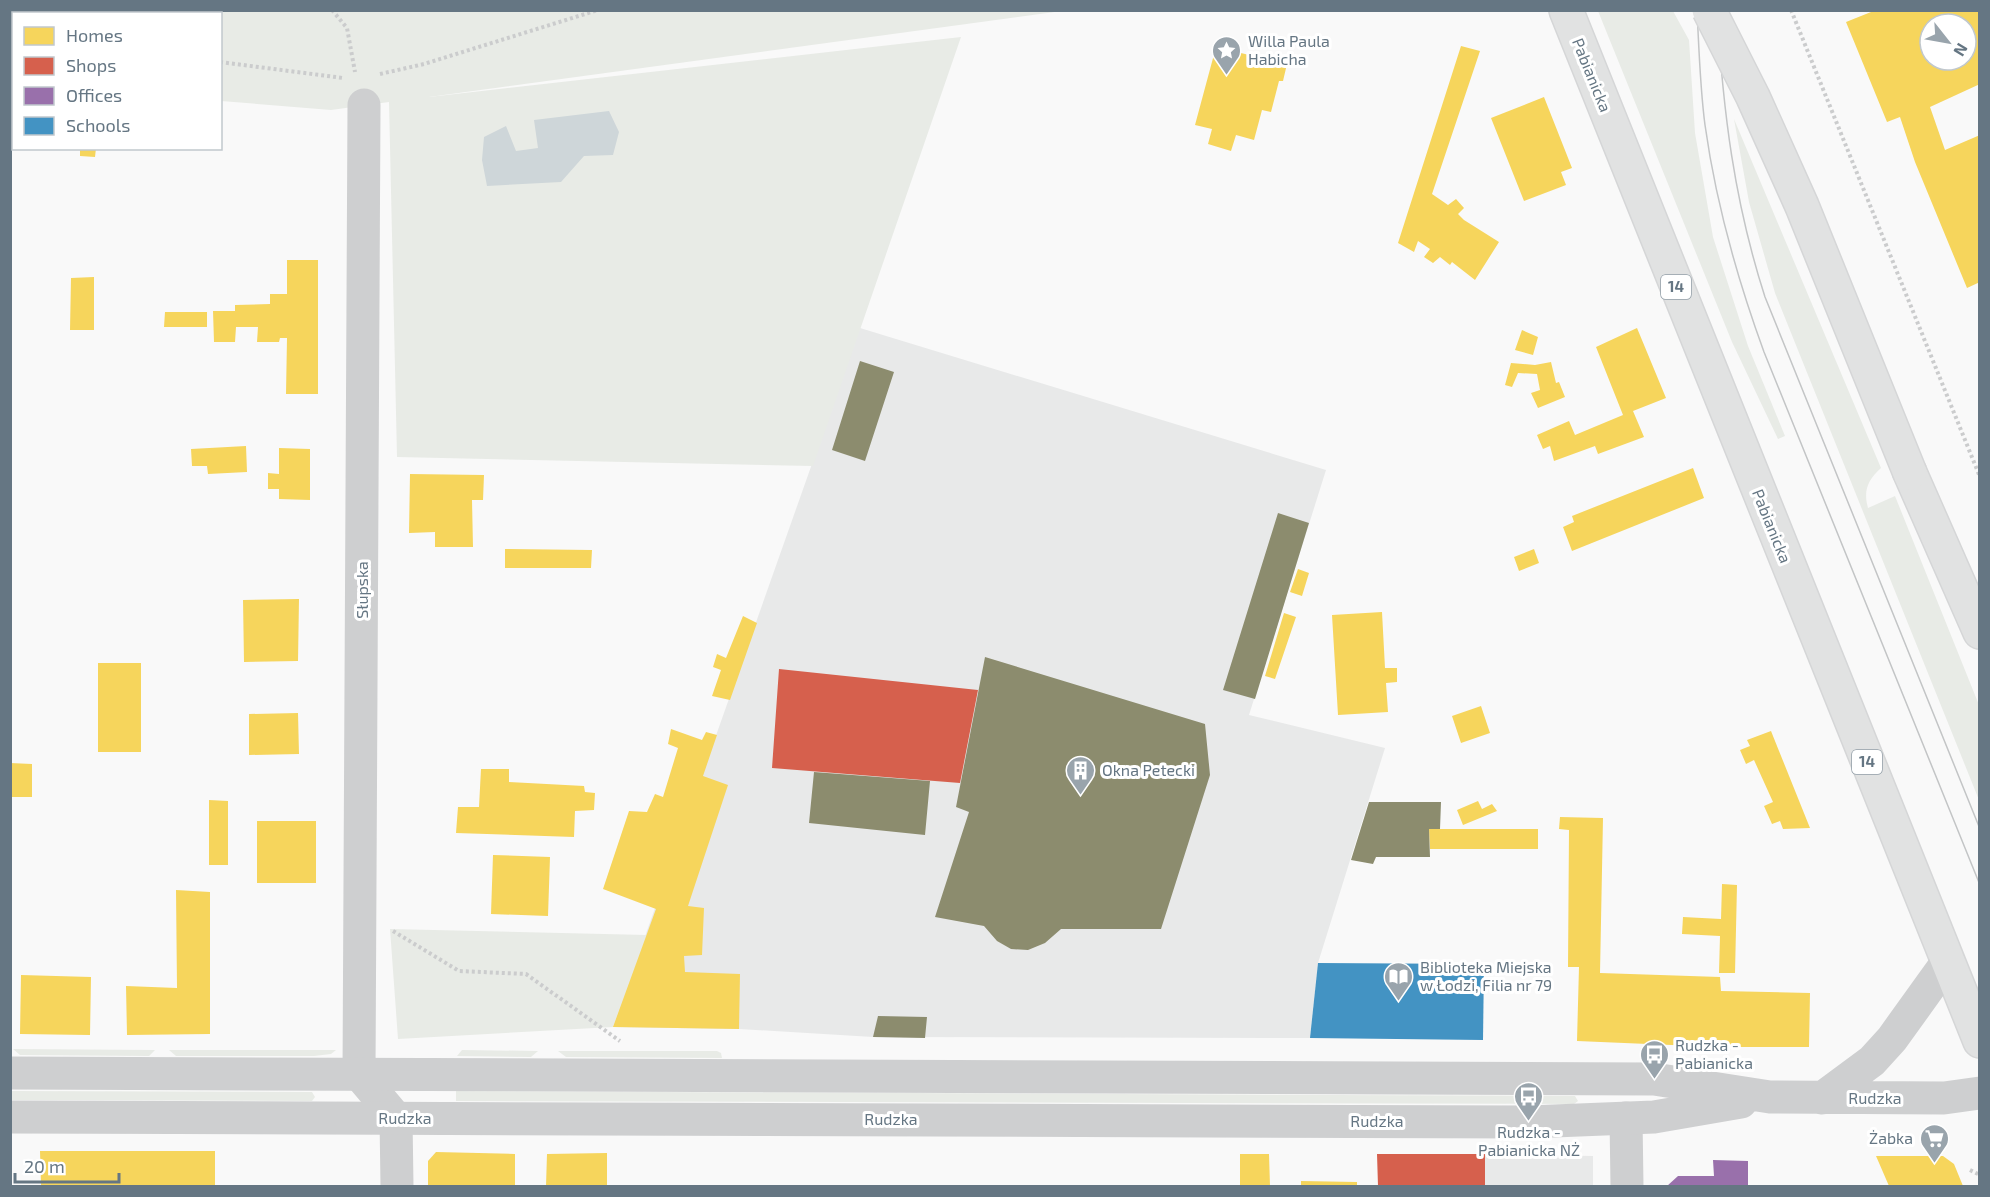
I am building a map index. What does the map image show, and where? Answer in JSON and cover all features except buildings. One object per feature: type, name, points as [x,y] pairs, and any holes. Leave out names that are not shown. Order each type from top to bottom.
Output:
[{"type":"main road","name":"Pabianicka","points":[[1566,10],[1980,1041]]},
{"type":"main road","points":[[1708,10],[1753,97],[1802,206],[1910,473],[1980,632]]},
{"type":"street","name":"Słupska","points":[[359,1074],[360,92]]},
{"type":"street","points":[[1822,1098],[1872,1061],[1892,1039],[1948,961]]},
{"type":"street","name":"Rudzka","points":[[10,1073],[1654,1079],[1770,1097],[1944,1098],[1980,1093]]},
{"type":"street","points":[[359,1074],[396,1118],[397,1186]]},
{"type":"street","name":"Rudzka","points":[[10,1117],[1505,1122],[1654,1117],[1770,1097]]},
{"type":"street","points":[[1626,1118],[1627,1186]]},
{"type":"path","points":[[332,10],[347,28],[360,92]]},
{"type":"path","points":[[379,74],[424,64],[598,10]]},
{"type":"path","points":[[1791,10],[1980,477]]},
{"type":"path","points":[[222,62],[345,78]]},
{"type":"path","points":[[360,910],[459,971],[526,974],[626,1045]]},
{"type":"path","points":[[1970,1170],[1980,1175]]},
{"type":"shaded area","points":[[10,11],[1062,11],[429,97],[961,37],[813,466],[397,457],[389,102],[331,110],[222,101],[222,12],[12,12],[11,84]]},
{"type":"shaded area","points":[[1598,11],[1673,11],[1689,40],[1695,133],[1713,237],[1748,346],[1785,436],[1778,439],[1732,342]]},
{"type":"shaded area","points":[[609,111],[619,132],[613,155],[584,156],[561,182],[487,186],[482,160],[484,137],[506,126],[516,151],[538,148],[534,120]]},
{"type":"shaded area","points":[[1734,119],[1881,468],[1866,491],[1868,508],[1895,496],[1979,705],[1979,800],[1775,293],[1749,202]]},
{"type":"shaded area","points":[[860,328],[1326,470],[1249,715],[1385,748],[1318,963],[1310,1038],[873,1037],[739,1029],[613,1027]]},
{"type":"shaded area","points":[[390,929],[647,935],[613,1027],[398,1039]]},
{"type":"shaded area","points":[[13,1049],[155,1050],[149,1056],[20,1055]]},
{"type":"shaded area","points":[[169,1050],[336,1050],[331,1054],[314,1056],[176,1056]]},
{"type":"shaded area","points":[[462,1050],[538,1051],[531,1057],[457,1056]]},
{"type":"shaded area","points":[[558,1051],[717,1051],[721,1053],[722,1058],[566,1057]]},
{"type":"shaded area","points":[[11,1091],[312,1092],[315,1097],[312,1101],[11,1100]]},
{"type":"shaded area","points":[[456,1091],[1575,1096],[1578,1101],[1574,1104],[456,1101]]},
{"type":"shaded area","points":[[1485,1154],[1593,1156],[1593,1186],[1485,1186]]},
{"type":"tram line","points":[[1697,10],[1705,125],[1721,212],[1745,296],[1764,352],[1980,885]]},
{"type":"tram line","points":[[1717,10],[1727,120],[1738,191],[1745,226],[1765,297],[1980,829]]},
{"type":"place","name":"Willa Paula Habicha","points":[[1227,76]]},
{"type":"place","name":"Okna Petecki","points":[[1081,796]]},
{"type":"place","name":"Biblioteka Miejska w Łodzi, Filia nr 79","points":[[1399,1002]]},
{"type":"place","name":"Rudzka - Pabianicka","points":[[1654,1080]]},
{"type":"place","name":"Rudzka - Pabianicka NŻ","points":[[1529,1122]]},
{"type":"place","name":"Żabka","points":[[1934,1164]]}]
